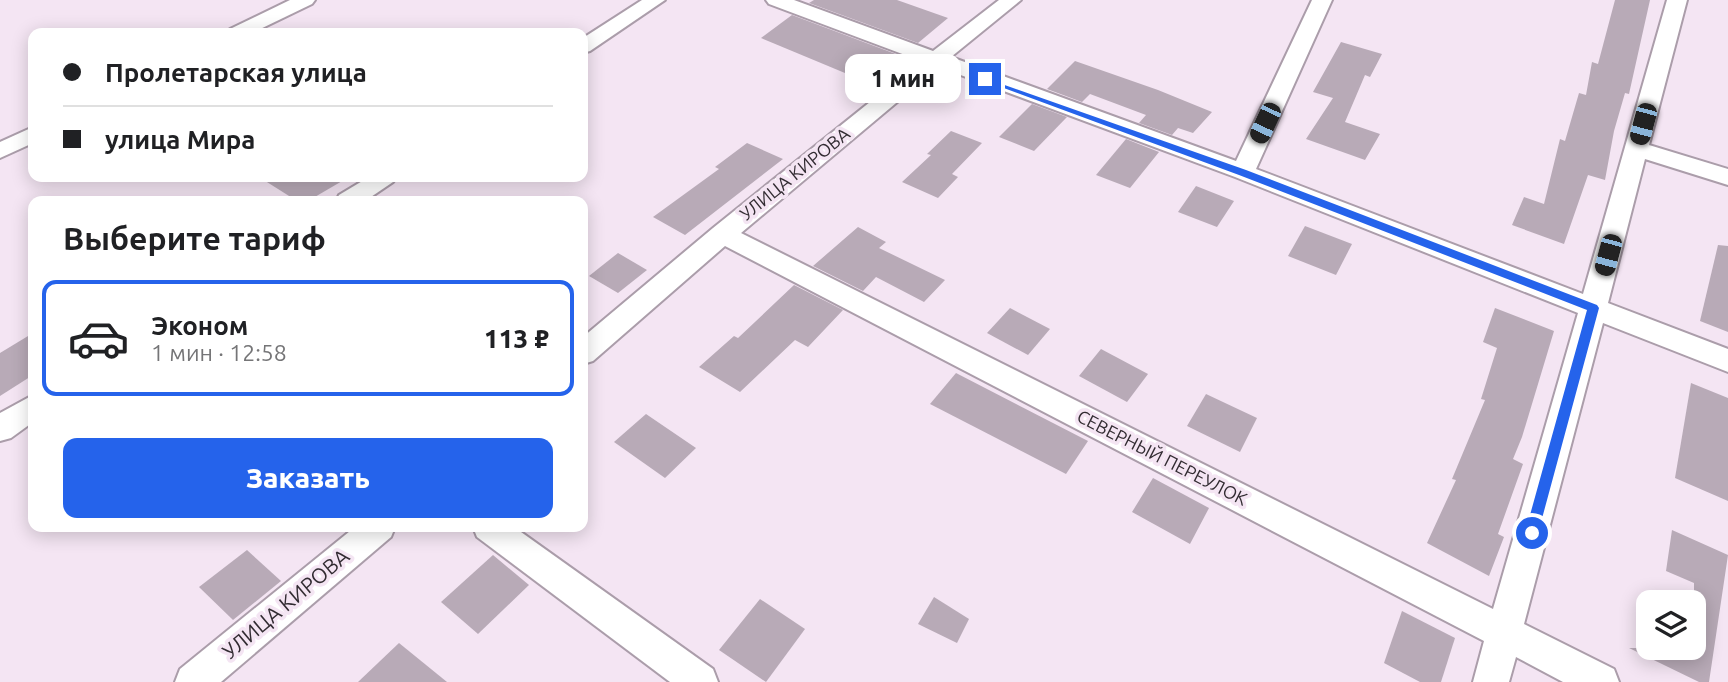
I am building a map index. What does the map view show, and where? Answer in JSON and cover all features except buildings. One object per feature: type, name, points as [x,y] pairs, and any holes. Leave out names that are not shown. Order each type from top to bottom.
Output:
[{"type":"street","points":[[247,28],[305,0]]},
{"type":"street","points":[[588,44],[655,0]]},
{"type":"street","points":[[776,0],[1243,173],[1728,361]]},
{"type":"street","name":"УЛИЦА КИРОВА","points":[[588,349],[934,60],[1012,0]]},
{"type":"street","points":[[1243,173],[1322,0]]},
{"type":"street","points":[[1491,682],[1677,0]]},
{"type":"street","points":[[0,151],[28,137]]},
{"type":"street","points":[[1637,149],[1728,177]]},
{"type":"street","points":[[356,196],[377,182]]},
{"type":"street","name":"СЕВЕРНЫЙ ПЕРЕУЛОК","points":[[723,234],[1601,682]]},
{"type":"street","points":[[0,429],[28,410]]},
{"type":"street","name":"УЛИЦА КИРОВА","points":[[193,682],[373,532]]},
{"type":"street","points":[[496,532],[700,682]]},
{"type":"route","points":[[985,79],[1243,173],[1593,308],[1532,533]]}]
